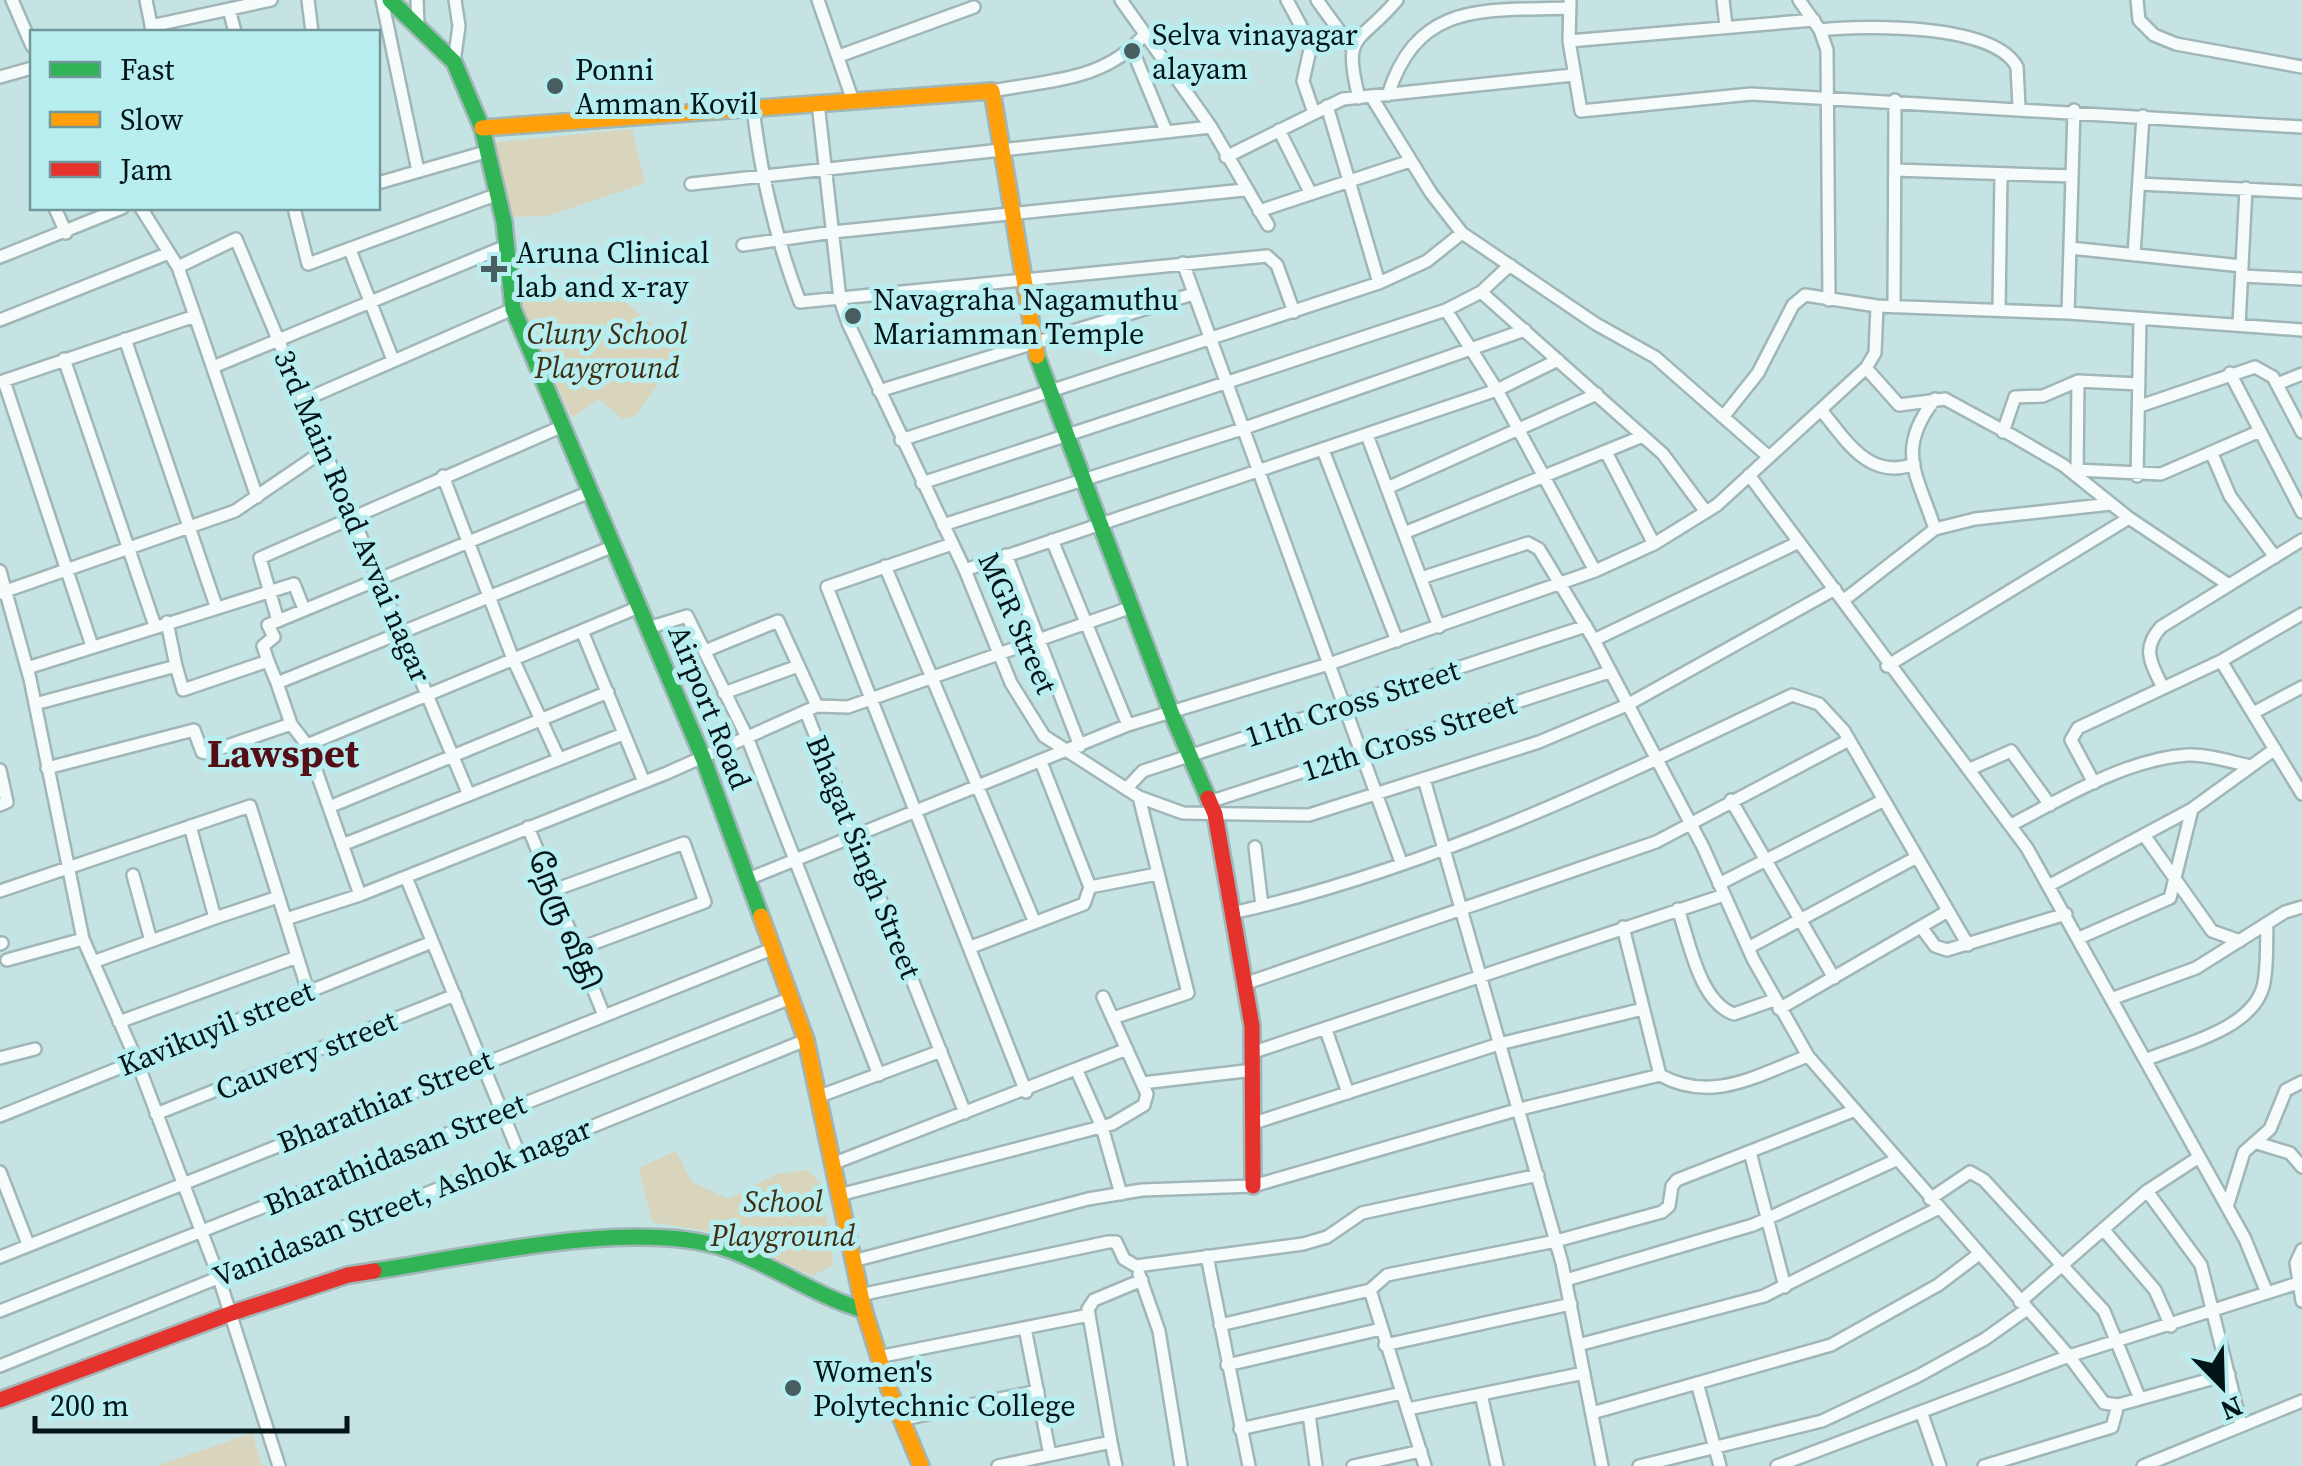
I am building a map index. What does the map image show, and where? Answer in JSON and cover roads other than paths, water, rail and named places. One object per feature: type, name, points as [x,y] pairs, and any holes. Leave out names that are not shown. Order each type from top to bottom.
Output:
[{"type":"street","points":[[12,0],[30,41]]},
{"type":"street","points":[[146,0],[152,30],[270,0]]},
{"type":"street","points":[[308,0],[312,30]]},
{"type":"street","points":[[382,0],[418,171]]},
{"type":"street","name":"Airport Road","points":[[390,0],[454,62],[482,128],[498,194],[512,309],[702,758],[806,1040],[862,1302],[878,1357],[922,1466]]},
{"type":"street","points":[[417,0],[418,24]]},
{"type":"street","points":[[454,62],[460,26],[455,0]]},
{"type":"street","points":[[818,0],[853,101]]},
{"type":"street","points":[[1121,0],[1211,127],[1244,190],[1268,225]]},
{"type":"street","points":[[1287,0],[1311,45],[1303,81],[1314,112]]},
{"type":"street","points":[[1317,0],[1351,47],[1365,97],[1462,233],[1655,358],[1769,457]]},
{"type":"street","points":[[1351,47],[1397,0]]},
{"type":"street","points":[[1722,0],[1726,26]]},
{"type":"street","points":[[1799,0],[1817,25],[1830,96],[1828,300]]},
{"type":"street","points":[[2137,0],[2139,20],[2165,40],[2302,67]]},
{"type":"street","points":[[1388,94],[1407,51],[1446,17],[1570,4],[1568,41],[1581,111],[1751,94],[2074,110],[2302,127]]},
{"type":"street","points":[[839,56],[974,7]]},
{"type":"street","points":[[229,9],[234,30]]},
{"type":"street","points":[[1568,41],[1726,26],[1900,29],[1993,45],[2017,67],[2019,107]]},
{"type":"street","points":[[482,128],[992,91],[1099,70],[1132,50],[1144,35]]},
{"type":"street","points":[[1132,50],[1166,131]]},
{"type":"street","points":[[0,76],[30,68]]},
{"type":"street","points":[[1226,157],[1327,106],[1365,97],[1573,75]]},
{"type":"street","points":[[992,91],[1008,216],[1032,342],[1053,388],[1100,524],[1212,808],[1246,983],[1254,1052],[1254,1186]]},
{"type":"street","points":[[1894,307],[1895,100]]},
{"type":"street","name":"MGR Street","points":[[818,103],[840,299],[998,652],[1044,736],[1064,753],[1139,797],[1183,813],[1212,808],[1308,814],[1377,796],[1539,742],[1627,706],[1835,589]]},
{"type":"street","points":[[1327,106],[1380,283]]},
{"type":"street","points":[[753,108],[760,175],[776,241],[800,302],[1267,256],[1277,264],[1294,312]]},
{"type":"street","points":[[2068,313],[2074,110]]},
{"type":"street","points":[[2134,255],[2143,116]]},
{"type":"street","points":[[691,184],[998,147],[1211,127]]},
{"type":"street","points":[[1280,130],[1311,194]]},
{"type":"street","points":[[380,181],[489,151]]},
{"type":"street","points":[[1258,211],[1410,160]]},
{"type":"street","points":[[1894,170],[2072,176]]},
{"type":"street","points":[[1999,310],[2000,174]]},
{"type":"street","points":[[2139,184],[2302,192]]},
{"type":"street","points":[[2239,325],[2246,188]]},
{"type":"street","points":[[743,245],[833,232],[1244,190]]},
{"type":"street","points":[[294,210],[308,264],[498,194]]},
{"type":"street","points":[[56,210],[66,232]]},
{"type":"street","points":[[0,242],[2,257],[117,210]]},
{"type":"street","points":[[142,210],[178,267],[257,497]]},
{"type":"street","points":[[901,440],[1380,283],[1426,261],[1462,233]]},
{"type":"street","name":"3rd Main Road Avvai nagar","points":[[178,267],[236,239],[468,795]]},
{"type":"street","points":[[213,367],[279,343],[506,246]]},
{"type":"street","points":[[2070,248],[2302,279]]},
{"type":"street","points":[[350,250],[393,360]]},
{"type":"street","points":[[0,320],[170,253]]},
{"type":"street","points":[[1182,263],[1207,339],[1332,663],[1400,862]]},
{"type":"street","points":[[922,483],[1446,310],[1482,292],[1510,266]]},
{"type":"street","points":[[1482,292],[1662,454],[1706,512]]},
{"type":"street","points":[[879,392],[1193,294]]},
{"type":"street","points":[[1722,417],[1758,372],[1793,305],[1805,296],[1877,306],[2068,313],[2302,330]]},
{"type":"street","points":[[748,879],[1128,725],[1332,663],[1562,585],[1654,544],[1706,512],[1866,368],[1875,353],[1877,306]]},
{"type":"street","points":[[304,400],[512,309]]},
{"type":"street","points":[[1446,310],[1497,390],[1596,571]]},
{"type":"street","points":[[92,646],[2,381],[195,316]]},
{"type":"street","points":[[2137,476],[2140,318]]},
{"type":"street","points":[[943,525],[1242,430],[1525,330]]},
{"type":"street","points":[[125,340],[216,606]]},
{"type":"street","points":[[64,360],[183,690],[268,661]]},
{"type":"street","points":[[964,570],[1497,390],[1558,360]]},
{"type":"street","points":[[2140,406],[2255,367],[2270,372],[2302,432]]},
{"type":"street","points":[[1866,368],[1900,404],[1945,400],[2076,473],[2129,518],[2229,586]]},
{"type":"street","points":[[2230,374],[2302,512]]},
{"type":"street","points":[[2277,384],[2302,374]]},
{"type":"street","points":[[2004,432],[2015,398],[2043,396],[2078,381],[2139,384]]},
{"type":"street","points":[[2076,473],[2078,381]]},
{"type":"street","points":[[1387,488],[1520,432],[1597,394]]},
{"type":"street","points":[[1935,399],[1912,431],[1914,464],[1936,529]]},
{"type":"street","points":[[1820,410],[1864,459],[1879,468],[1892,470],[1914,464]]},
{"type":"street","points":[[278,621],[260,558],[563,426]]},
{"type":"street","points":[[2076,473],[2161,474],[2260,431]]},
{"type":"street","points":[[1367,434],[1439,627]]},
{"type":"street","points":[[1404,533],[1643,436]]},
{"type":"street","points":[[4,592],[234,512],[326,449]]},
{"type":"street","points":[[1323,450],[1397,640]]},
{"type":"street","points":[[1606,452],[1654,544]]},
{"type":"street","points":[[2212,454],[2230,496],[2274,557]]},
{"type":"street","points":[[443,476],[513,660],[559,759]]},
{"type":"street","points":[[1749,476],[1844,600],[1888,666],[1970,769],[2050,885],[2227,1207],[2267,1293]]},
{"type":"street","points":[[360,895],[307,745],[290,724],[268,661],[263,646],[274,638],[268,625],[379,576],[592,492]]},
{"type":"street","points":[[1844,600],[1936,529],[1974,518],[2111,504]]},
{"type":"street","points":[[1888,666],[2129,518]]},
{"type":"street","points":[[1052,540],[1128,725]]},
{"type":"street","points":[[2163,688],[2148,656],[2149,640],[2161,626],[2302,540]]},
{"type":"street","points":[[1594,640],[1799,542]]},
{"type":"street","points":[[952,544],[827,587],[919,812],[1026,1092]]},
{"type":"street","points":[[1422,578],[1533,544],[1594,640],[1658,760],[1777,1005],[1808,1056],[2069,1356],[2104,1403],[2118,1405],[2229,1374]]},
{"type":"street","points":[[277,683],[614,546]]},
{"type":"street","points":[[1006,556],[1080,746]]},
{"type":"street","points":[[885,566],[1035,923]]},
{"type":"street","points":[[0,571],[27,668],[83,939],[136,1059],[232,1312],[279,1466]]},
{"type":"street","points":[[27,668],[294,584],[304,610]]},
{"type":"street","points":[[307,745],[639,607]]},
{"type":"street","points":[[705,651],[778,621],[812,709],[834,709],[1132,607]]},
{"type":"street","points":[[2094,783],[2072,735],[2091,720],[2220,660],[2302,614]]},
{"type":"street","points":[[648,628],[688,616],[746,738],[879,1075]]},
{"type":"street","name":"11th Cross Street","points":[[1126,789],[1143,770],[1586,626]]},
{"type":"street","points":[[582,632],[644,782]]},
{"type":"street","points":[[2220,660],[2302,794]]},
{"type":"street","points":[[34,704],[176,666]]},
{"type":"street","points":[[724,693],[798,666]]},
{"type":"street","name":"12th Cross Street","points":[[1212,808],[1362,752],[1610,672]]},
{"type":"street","points":[[2253,713],[2302,687]]},
{"type":"street","points":[[329,807],[608,692]]},
{"type":"street","points":[[1232,913],[1442,848],[1658,760],[1792,695],[1804,696],[1830,712],[1968,946]]},
{"type":"street","name":"Bhagat Singh Street","points":[[286,919],[360,895],[644,782],[812,709],[856,837],[965,1113]]},
{"type":"street","points":[[47,768],[194,730],[202,752],[207,752],[290,724]]},
{"type":"street","points":[[342,845],[623,734]]},
{"type":"street","points":[[1246,983],[1599,865],[1656,842],[1849,740]]},
{"type":"street","points":[[2050,885],[2192,809],[2276,749]]},
{"type":"street","points":[[1970,769],[2011,751],[2050,804]]},
{"type":"street","points":[[2011,825],[2094,783],[2188,755],[2250,766]]},
{"type":"street","points":[[971,947],[1084,904],[1090,888],[1041,762]]},
{"type":"street","points":[[0,770],[7,802],[0,805]]},
{"type":"street","points":[[1424,779],[1556,1241],[1602,1466]]},
{"type":"street","points":[[1113,1018],[1188,993],[1139,797]]},
{"type":"street","points":[[1731,800],[1834,978]]},
{"type":"street","points":[[1254,1052],[1678,909],[1884,800]]},
{"type":"street","points":[[0,892],[250,806],[308,991]]},
{"type":"street","points":[[2079,938],[2162,903],[2173,894],[2192,809]]},
{"type":"street","points":[[190,826],[215,918]]},
{"type":"street","name":"நேரு வீதி","points":[[528,827],[603,1014]]},
{"type":"street","points":[[2144,834],[2212,931],[2240,942]]},
{"type":"street","points":[[554,890],[684,842],[705,902],[578,949]]},
{"type":"street","points":[[1255,847],[1262,906]]},
{"type":"street","points":[[1748,948],[1917,857]]},
{"type":"street","points":[[1090,888],[1157,874]]},
{"type":"street","points":[[133,875],[150,942]]},
{"type":"street","points":[[406,877],[520,1156]]},
{"type":"street","points":[[93,962],[278,897]]},
{"type":"street","points":[[2112,999],[2184,974],[2302,907]]},
{"type":"street","points":[[1678,909],[1710,993],[1722,1009],[1734,1014],[1777,1005],[1834,978],[1948,912]]},
{"type":"street","points":[[1921,927],[1939,948],[1968,946],[2066,914]]},
{"type":"street","points":[[2145,1060],[2220,1030],[2252,1006],[2264,985],[2267,924]]},
{"type":"street","points":[[1622,927],[1660,1075]]},
{"type":"street","points":[[8,960],[83,939]]},
{"type":"street","name":"Kavikuyil street","points":[[0,1116],[432,942]]},
{"type":"street","name":"Bharathiar Street","points":[[0,1257],[481,1061],[772,949]]},
{"type":"street","points":[[120,1022],[298,957]]},
{"type":"street","name":"Cauvery street","points":[[156,1114],[456,995]]},
{"type":"street","points":[[839,1194],[1102,1127],[1144,1104],[1142,1083],[1103,997]]},
{"type":"street","name":"Bharathidasan Street","points":[[0,1311],[791,998]]},
{"type":"street","points":[[1254,1123],[1499,1044],[1643,1009]]},
{"type":"street","points":[[1326,1030],[1348,1093]]},
{"type":"street","name":"Vanidasan Street, Ashok nagar","points":[[0,1366],[806,1040]]},
{"type":"street","points":[[0,1058],[35,1049]]},
{"type":"street","points":[[832,1164],[1026,1092],[1127,1049]]},
{"type":"street","points":[[820,1096],[941,1051]]},
{"type":"street","points":[[853,1260],[1120,1194],[1254,1186],[1520,1109],[1660,1075],[1695,1090],[1705,1089],[1736,1083],[1808,1056]]},
{"type":"street","points":[[1142,1083],[1254,1070]]},
{"type":"street","points":[[1077,1071],[1102,1127],[1120,1194]]},
{"type":"street","points":[[2227,1207],[2244,1152],[2276,1119],[2286,1090],[2302,1082]]},
{"type":"street","points":[[1220,1325],[1370,1290],[1386,1275],[1556,1241],[1662,1212],[1669,1206],[1672,1186],[1677,1180],[1853,1111]]},
{"type":"street","points":[[2256,1142],[2290,1153],[2302,1167]]},
{"type":"street","points":[[1750,1152],[1786,1286]]},
{"type":"street","points":[[1639,1466],[1822,1422],[1968,1348],[2023,1305],[2102,1228],[2147,1191],[2199,1157]]},
{"type":"street","points":[[1566,1280],[1769,1218],[1896,1160]]},
{"type":"street","points":[[1578,1345],[1746,1302],[1786,1286],[1934,1204],[1962,1175],[1975,1172],[2097,1302],[2120,1343],[2140,1399]]},
{"type":"street","points":[[0,1174],[28,1244]]},
{"type":"street","points":[[0,1400],[232,1312],[348,1275],[626,1234],[723,1247],[835,1302],[862,1302],[1108,1242],[1116,1242],[1124,1260],[1136,1266],[1304,1244],[1326,1237],[1362,1213],[1538,1175]]},
{"type":"street","points":[[2147,1191],[2196,1254],[2214,1310],[2241,1425]]},
{"type":"street","points":[[2102,1228],[2155,1290],[2171,1326]]},
{"type":"street","points":[[2302,1250],[2296,1263],[2302,1301]]},
{"type":"street","points":[[1592,1412],[1831,1345],[1938,1284],[1979,1254]]},
{"type":"street","points":[[1207,1256],[1249,1466]]},
{"type":"street","points":[[1136,1266],[1160,1331],[1182,1466]]},
{"type":"street","points":[[1116,1466],[1089,1315],[1094,1300],[1142,1280]]},
{"type":"street","points":[[1777,1466],[2069,1356],[2120,1343],[2298,1283]]},
{"type":"street","points":[[1370,1290],[1425,1466]]},
{"type":"street","points":[[1385,1345],[1570,1304]]},
{"type":"street","points":[[878,1357],[1089,1315]]},
{"type":"street","points":[[1026,1328],[1050,1455]]},
{"type":"street","points":[[1228,1365],[1380,1329]]},
{"type":"street","points":[[1408,1410],[1584,1373]]},
{"type":"street","points":[[1697,1384],[1720,1466]]},
{"type":"street","points":[[904,1419],[1038,1391]]},
{"type":"street","points":[[1240,1429],[1402,1393]]},
{"type":"street","points":[[1481,1394],[1497,1466]]},
{"type":"street","points":[[2143,1466],[2169,1460],[2241,1425],[2302,1402]]},
{"type":"street","points":[[1984,1466],[2112,1427],[2118,1405]]},
{"type":"street","points":[[1309,1414],[1316,1466]]},
{"type":"street","points":[[1922,1414],[1940,1466]]},
{"type":"street","points":[[998,1466],[1111,1442]]},
{"type":"street","points":[[1353,1466],[1421,1451]]},
{"type":"place","name":"Selva vinayagar alayam","points":[[1132,51]]},
{"type":"place","name":"Ponni Amman Kovil","points":[[555,86]]},
{"type":"place","name":"Aruna Clinical lab and x-ray","points":[[494,269]]},
{"type":"place","name":"Navagraha Nagamuthu Mariamman Temple","points":[[853,316]]},
{"type":"place","name":"Women's Polytechnic College","points":[[793,1388]]},
{"type":"district","name":"Lawspet","points":[[283,753]]},
{"type":"park label","name":"Cluny School Playground","points":[[607,350]]},
{"type":"park label","name":"School Playground","points":[[783,1218]]}]
